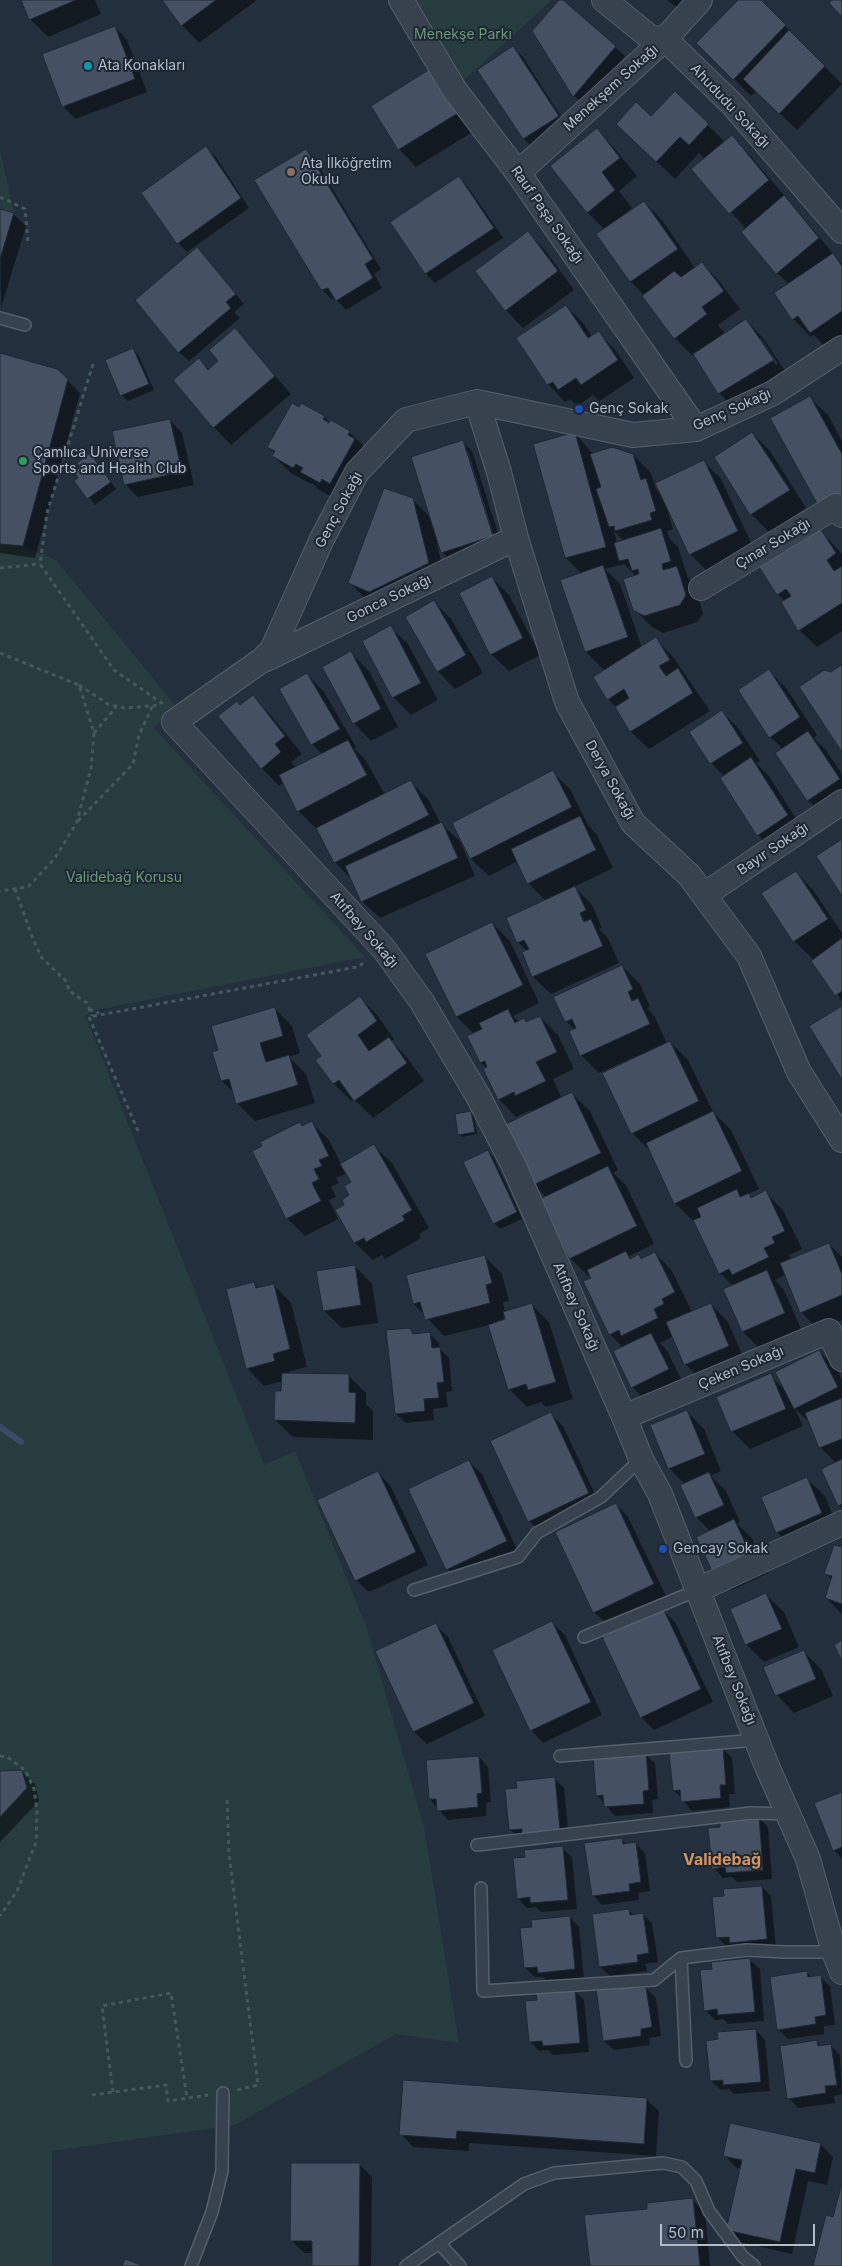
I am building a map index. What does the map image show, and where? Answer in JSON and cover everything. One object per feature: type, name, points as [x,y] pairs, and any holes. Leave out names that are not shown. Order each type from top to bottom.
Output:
[{"type":"street","name":"Rauf Paşa Sokağı","points":[[401,0],[454,89],[518,173],[696,429]]},
{"type":"street","name":"Ahududu Sokağı","points":[[604,0],[651,38],[665,39],[733,105],[842,231]]},
{"type":"street","name":"Menekşem Sokağı","points":[[518,173],[665,39],[700,0]]},
{"type":"street","name":"Genç Sokağı","points":[[174,722],[262,660],[272,650],[322,539],[357,472],[406,420],[477,402],[633,434],[696,429],[773,393],[842,348]]},
{"type":"street","name":"Derya Sokağı","points":[[477,402],[499,472],[516,538],[567,702],[633,823],[689,875],[749,956],[799,1072],[842,1140]]},
{"type":"street","name":"Çınar Sokağı","points":[[701,588],[836,506],[842,516]]},
{"type":"street","name":"Gonca Sokağı","points":[[262,660],[516,538]]},
{"type":"street","name":"Atıfbey Sokağı","points":[[174,722],[384,949],[422,1002],[465,1073],[514,1166],[624,1417],[640,1459],[660,1494],[757,1740],[808,1859],[838,1962]]},
{"type":"street","name":"Bayır Sokağı","points":[[704,895],[755,863],[842,802]]},
{"type":"street","name":"Çeken Sokağı","points":[[624,1417],[830,1331],[842,1360]]},
{"type":"street","points":[[698,1590],[842,1523]]},
{"type":"lane","points":[[0,318],[25,325]]},
{"type":"lane","points":[[414,1590],[518,1557],[537,1532],[601,1497],[640,1459]]},
{"type":"lane","points":[[584,1637],[698,1590]]},
{"type":"lane","points":[[560,1756],[757,1740]]},
{"type":"lane","points":[[477,1845],[751,1813],[788,1814]]},
{"type":"lane","points":[[481,1888],[483,1991],[654,1980],[681,1958],[747,1950],[784,1952],[838,1962]]},
{"type":"lane","points":[[681,1958],[686,2061]]},
{"type":"lane","points":[[191,2266],[212,2212],[222,2171],[223,2093]]},
{"type":"lane","points":[[406,2266],[524,2184],[554,2174],[663,2163],[682,2167],[696,2181],[709,2211],[743,2257],[754,2266]]},
{"type":"lane","points":[[439,2243],[460,2266]]},
{"type":"path","points":[[0,197],[25,209],[28,240]]},
{"type":"path","points":[[0,653],[79,685],[108,704],[125,708],[164,705],[114,670],[40,564],[46,513],[93,364]]},
{"type":"path","points":[[0,568],[40,564]]},
{"type":"path","points":[[77,822],[91,768],[94,732],[79,685]]},
{"type":"path","points":[[0,891],[28,887],[55,858],[77,822],[133,764],[139,735],[153,705]]},
{"type":"path","points":[[94,732],[117,706]]},
{"type":"path","points":[[15,889],[32,939],[42,958],[66,982],[69,991],[87,1003],[88,1010],[92,1016]]},
{"type":"path","points":[[138,1131],[89,1017],[357,967],[384,949]]},
{"type":"path","points":[[88,1010],[96,1011],[99,1014]]},
{"type":"path","points":[[0,1756],[7,1757],[25,1770],[34,1789],[37,1811],[36,1842],[17,1891],[0,1916]]},
{"type":"path","points":[[92,2094],[166,2085],[168,2101],[223,2093],[258,2085],[229,1854],[227,1800]]},
{"type":"path","points":[[113,2092],[102,2006],[171,1992],[187,2098]]},
{"type":"green space","name":"Menekşe Parkı","points":[[401,0],[552,0],[454,89]]},
{"type":"green space","points":[[0,150],[14,213],[0,209]]},
{"type":"green space","name":"Validebağ Korusu","points":[[0,544],[23,546],[56,560],[175,705],[154,728],[365,957],[96,1010],[85,1015],[264,1465],[295,1451],[366,1626],[424,1827],[459,2043],[396,2034],[235,2125],[52,2151],[52,2266],[0,2266]]},
{"type":"building","points":[[21,0],[76,0],[29,20]]},
{"type":"building","points":[[162,0],[216,0],[181,26]]},
{"type":"building","points":[[559,0],[563,0],[616,46],[573,97],[532,31]]},
{"type":"building","points":[[738,0],[761,0],[786,25],[733,80],[696,43]]},
{"type":"building","points":[[832,0],[842,0],[842,17],[829,3]]},
{"type":"building","name":"Ata Konakları","points":[[115,26],[135,79],[62,107],[42,54]]},
{"type":"building","points":[[789,30],[825,66],[779,114],[743,79]]},
{"type":"building","points":[[513,46],[559,116],[523,139],[477,70]]},
{"type":"building","points":[[430,69],[458,113],[398,150],[371,106]]},
{"type":"building","points":[[675,91],[709,124],[689,145],[680,137],[656,162],[616,124],[636,102],[651,116]]},
{"type":"building","points":[[597,128],[620,158],[602,172],[615,190],[587,213],[550,166]]},
{"type":"building","points":[[732,135],[769,180],[729,214],[691,169]]},
{"type":"building","points":[[206,146],[241,198],[177,244],[141,193]]},
{"type":"building","name":"Ata İlköğretim Okulu","points":[[306,149],[373,259],[365,264],[373,278],[336,301],[328,288],[321,290],[254,180]]},
{"type":"building","points":[[459,176],[494,228],[425,274],[390,222]]},
{"type":"building","points":[[784,195],[819,238],[776,274],[741,232]]},
{"type":"building","points":[[644,201],[678,249],[630,282],[596,234]]},
{"type":"building","points":[[0,209],[14,213],[0,259]]},
{"type":"building","points":[[528,231],[558,271],[505,311],[475,271]]},
{"type":"building","points":[[197,247],[236,294],[226,302],[231,308],[178,353],[135,300]]},
{"type":"building","points":[[833,253],[842,266],[842,311],[810,333],[798,316],[792,320],[774,293]]},
{"type":"building","points":[[702,262],[724,291],[702,307],[707,314],[674,339],[642,296],[674,271],[681,277]]},
{"type":"building","points":[[566,305],[588,338],[599,331],[618,360],[581,385],[576,378],[558,390],[553,382],[547,385],[516,338]]},
{"type":"building","points":[[746,319],[774,360],[718,394],[693,354]]},
{"type":"building","points":[[235,328],[275,376],[213,428],[173,380],[199,358],[208,370],[218,361],[209,350]]},
{"type":"building","points":[[133,348],[149,384],[120,396],[105,360]]},
{"type":"building","name":"Çamlıca Universe Sports and Health Club","points":[[0,353],[57,369],[68,379],[23,546],[0,544]]},
{"type":"building","points":[[810,396],[842,454],[842,494],[819,507],[770,418]]},
{"type":"building","points":[[292,403],[299,407],[301,403],[325,416],[323,419],[329,423],[331,420],[350,431],[348,435],[355,439],[330,484],[322,479],[320,483],[300,472],[303,468],[296,464],[293,468],[272,456],[275,451],[267,447]]},
{"type":"building","points":[[170,419],[182,472],[124,485],[112,431]]},
{"type":"building","points":[[575,432],[606,547],[565,558],[533,444]]},
{"type":"building","points":[[752,432],[790,490],[750,515],[714,457]]},
{"type":"building","points":[[463,440],[493,536],[441,553],[411,457]]},
{"type":"building","points":[[612,447],[633,454],[641,480],[646,478],[656,511],[650,513],[652,520],[615,531],[614,526],[609,527],[596,489],[601,487],[590,454]]},
{"type":"building","points":[[90,453],[111,482],[87,499],[74,481],[78,478],[74,472],[80,467],[77,463]]},
{"type":"building","points":[[704,460],[738,531],[689,555],[655,483]]},
{"type":"building","points":[[384,488],[413,498],[429,563],[369,592],[348,583]]},
{"type":"building","points":[[661,528],[671,561],[662,564],[663,570],[677,566],[686,595],[680,605],[644,616],[633,610],[623,579],[639,574],[638,569],[632,571],[628,559],[619,561],[614,543]]},
{"type":"building","points":[[820,528],[836,553],[827,560],[834,571],[842,566],[842,603],[798,631],[781,602],[791,596],[786,589],[777,595],[759,567]]},
{"type":"building","points":[[603,565],[628,637],[585,652],[560,580]]},
{"type":"building","points":[[492,576],[523,638],[490,655],[459,593]]},
{"type":"building","points":[[434,600],[466,655],[437,672],[405,617]]},
{"type":"building","points":[[391,625],[421,683],[392,698],[362,641]]},
{"type":"building","points":[[656,637],[670,660],[659,666],[666,676],[678,668],[693,693],[630,732],[615,707],[629,698],[624,689],[607,700],[593,677]]},
{"type":"building","points":[[351,651],[381,709],[353,724],[322,667]]},
{"type":"building","points":[[841,665],[842,752],[799,687],[824,670],[831,672]]},
{"type":"building","points":[[769,669],[800,717],[769,738],[738,690]]},
{"type":"building","points":[[307,673],[340,729],[311,745],[279,689]]},
{"type":"building","points":[[253,695],[285,736],[275,744],[281,752],[261,769],[218,716],[237,701],[240,705]]},
{"type":"building","points":[[722,710],[743,743],[710,764],[689,732]]},
{"type":"building","points":[[808,731],[840,779],[807,801],[775,753]]},
{"type":"building","points":[[348,740],[367,775],[297,812],[279,775]]},
{"type":"building","points":[[751,757],[788,815],[757,836],[720,778]]},
{"type":"building","points":[[553,770],[572,807],[470,859],[452,823]]},
{"type":"building","points":[[411,780],[429,815],[334,863],[316,828]]},
{"type":"building","points":[[580,816],[596,850],[527,884],[511,849]]},
{"type":"building","points":[[442,822],[458,858],[361,902],[345,866]]},
{"type":"building","points":[[842,839],[842,896],[816,856]]},
{"type":"building","points":[[796,871],[828,919],[793,942],[761,893]]},
{"type":"building","points":[[575,886],[586,910],[580,913],[584,922],[591,919],[603,946],[532,977],[522,952],[529,949],[524,940],[517,943],[506,918]]},
{"type":"building","points":[[492,922],[523,985],[456,1017],[425,954]]},
{"type":"building","points":[[842,938],[842,991],[835,996],[811,961]]},
{"type":"building","points":[[622,965],[633,989],[628,992],[632,1001],[638,998],[650,1024],[580,1056],[569,1031],[576,1028],[572,1019],[565,1022],[553,997]]},
{"type":"building","points":[[360,996],[377,1021],[358,1035],[369,1051],[389,1037],[407,1063],[354,1101],[339,1080],[333,1084],[315,1060],[321,1056],[306,1035]]},
{"type":"building","points":[[842,1006],[842,1080],[809,1026]]},
{"type":"building","points":[[275,1007],[283,1036],[260,1043],[266,1062],[289,1055],[298,1085],[236,1104],[229,1079],[221,1081],[212,1052],[218,1050],[211,1026]]},
{"type":"building","points":[[508,1009],[515,1023],[524,1018],[526,1022],[540,1016],[557,1052],[536,1062],[546,1081],[515,1096],[514,1092],[498,1100],[483,1069],[487,1067],[485,1061],[480,1063],[467,1036],[482,1029],[479,1023]]},
{"type":"building","points":[[670,1041],[699,1101],[631,1134],[602,1073]]},
{"type":"building","points":[[572,1092],[601,1153],[533,1185],[504,1125]]},
{"type":"building","points":[[471,1111],[475,1132],[458,1135],[455,1114]]},
{"type":"building","points":[[713,1111],[742,1171],[674,1204],[646,1143]]},
{"type":"building","points":[[312,1121],[329,1156],[319,1160],[322,1166],[314,1169],[319,1179],[312,1183],[321,1201],[286,1219],[252,1151],[262,1146],[260,1142],[300,1122],[302,1126]]},
{"type":"building","points":[[374,1144],[412,1210],[402,1216],[405,1220],[366,1242],[364,1238],[354,1243],[335,1210],[344,1205],[342,1200],[349,1195],[344,1186],[351,1182],[340,1164]]},
{"type":"building","points":[[488,1150],[517,1212],[493,1224],[463,1162]]},
{"type":"building","points":[[608,1166],[637,1226],[569,1259],[540,1199]]},
{"type":"building","points":[[737,1189],[740,1197],[749,1193],[751,1198],[766,1190],[785,1231],[772,1237],[775,1243],[764,1248],[769,1257],[732,1275],[729,1269],[719,1274],[693,1220],[701,1217],[697,1208]]},
{"type":"building","points":[[829,1243],[842,1274],[842,1295],[800,1313],[780,1263]]},
{"type":"building","points":[[626,1251],[630,1259],[639,1254],[641,1259],[655,1252],[675,1292],[662,1299],[664,1304],[654,1309],[658,1318],[621,1336],[619,1330],[609,1335],[583,1281],[591,1278],[587,1270]]},
{"type":"building","points":[[485,1255],[492,1283],[486,1285],[490,1303],[425,1320],[420,1302],[413,1304],[406,1275]]},
{"type":"building","points":[[355,1265],[361,1305],[323,1311],[316,1271]]},
{"type":"building","points":[[767,1270],[785,1313],[742,1332],[723,1289]]},
{"type":"building","points":[[254,1282],[256,1288],[274,1284],[290,1349],[273,1354],[275,1361],[246,1369],[226,1289]]},
{"type":"building","points":[[532,1303],[556,1382],[528,1390],[526,1384],[508,1390],[488,1325],[505,1319],[503,1312]]},
{"type":"building","points":[[711,1303],[729,1346],[684,1365],[666,1322]]},
{"type":"building","points":[[410,1328],[413,1334],[430,1332],[432,1348],[440,1347],[444,1382],[437,1383],[439,1398],[424,1399],[425,1411],[395,1414],[386,1330]]},
{"type":"building","points":[[651,1333],[669,1369],[631,1388],[613,1351]]},
{"type":"building","points":[[819,1350],[838,1387],[794,1409],[775,1372]]},
{"type":"building","points":[[282,1373],[349,1374],[349,1392],[356,1393],[355,1423],[274,1420],[275,1391],[281,1391]]},
{"type":"building","points":[[771,1373],[786,1409],[731,1432],[716,1397]]},
{"type":"building","points":[[842,1398],[842,1439],[819,1448],[805,1413]]},
{"type":"building","points":[[687,1410],[705,1454],[668,1469],[650,1425]]},
{"type":"building","points":[[551,1412],[589,1493],[528,1522],[490,1441]]},
{"type":"building","points":[[842,1459],[842,1504],[838,1506],[821,1469]]},
{"type":"building","points":[[469,1460],[507,1541],[446,1570],[408,1489]]},
{"type":"building","points":[[378,1471],[416,1552],[355,1581],[317,1500]]},
{"type":"building","points":[[709,1472],[724,1505],[695,1518],[680,1485]]},
{"type":"building","points":[[807,1477],[822,1513],[776,1533],[761,1497]]},
{"type":"building","points":[[616,1503],[654,1584],[593,1613],[555,1532]]},
{"type":"building","points":[[734,1519],[751,1555],[713,1573],[696,1537]]},
{"type":"building","points":[[834,1545],[842,1547],[842,1604],[825,1598],[832,1576],[824,1574]]},
{"type":"building","points":[[766,1593],[782,1629],[745,1645],[730,1609]]},
{"type":"building","points":[[663,1608],[701,1689],[640,1718],[602,1637]]},
{"type":"building","points":[[552,1621],[591,1702],[530,1731],[492,1650]]},
{"type":"building","points":[[436,1623],[474,1703],[413,1732],[375,1651]]},
{"type":"building","points":[[842,1640],[842,1661],[834,1645]]},
{"type":"building","points":[[804,1650],[816,1679],[775,1696],[763,1667]]},
{"type":"building","points":[[723,1747],[726,1785],[720,1785],[721,1798],[681,1802],[680,1790],[673,1791],[669,1752]]},
{"type":"building","points":[[646,1752],[649,1790],[643,1791],[644,1804],[604,1807],[603,1795],[596,1796],[593,1757]]},
{"type":"building","points":[[479,1756],[482,1793],[477,1794],[478,1807],[437,1811],[436,1799],[429,1799],[426,1760]]},
{"type":"building","points":[[22,1770],[27,1788],[0,1817],[0,1771]]},
{"type":"building","points":[[555,1777],[560,1831],[522,1834],[522,1829],[509,1830],[505,1789],[517,1788],[516,1781]]},
{"type":"building","points":[[842,1792],[842,1847],[833,1851],[814,1803]]},
{"type":"building","points":[[759,1816],[763,1870],[726,1873],[725,1867],[712,1869],[708,1828],[720,1827],[720,1820]]},
{"type":"building","points":[[622,1838],[623,1844],[636,1842],[641,1882],[629,1884],[630,1891],[592,1896],[584,1843]]},
{"type":"building","points":[[563,1846],[568,1900],[530,1903],[530,1897],[517,1899],[513,1858],[525,1857],[524,1850]]},
{"type":"building","points":[[762,1886],[767,1939],[730,1943],[729,1937],[716,1938],[712,1897],[724,1896],[723,1889]]},
{"type":"building","points":[[629,1909],[630,1915],[643,1913],[649,1953],[637,1955],[638,1962],[599,1967],[592,1914]]},
{"type":"building","points":[[570,1916],[575,1969],[538,1973],[537,1967],[524,1968],[520,1928],[532,1927],[531,1920]]},
{"type":"building","points":[[750,1958],[755,2012],[718,2015],[717,2009],[704,2011],[700,1970],[712,1969],[711,1962]]},
{"type":"building","points":[[807,1971],[808,1977],[821,1975],[826,2015],[815,2017],[816,2024],[777,2030],[770,1977]]},
{"type":"building","points":[[633,1983],[633,1988],[646,1987],[652,2027],[641,2029],[641,2036],[603,2041],[596,1988]]},
{"type":"building","points":[[575,1989],[580,2043],[543,2046],[542,2041],[529,2042],[525,2001],[537,2000],[536,1993]]},
{"type":"building","points":[[756,2029],[761,2082],[723,2085],[723,2080],[710,2081],[706,2041],[718,2039],[717,2032]]},
{"type":"building","points":[[817,2040],[818,2046],[831,2044],[837,2085],[825,2086],[826,2093],[787,2099],[780,2046]]},
{"type":"building","points":[[403,2080],[647,2098],[644,2144],[457,2131],[456,2139],[399,2135]]},
{"type":"building","points":[[730,2123],[821,2143],[815,2173],[796,2169],[780,2242],[726,2230],[742,2160],[723,2156]]},
{"type":"building","points":[[291,2163],[360,2163],[359,2266],[312,2266],[312,2241],[290,2241]]},
{"type":"building","points":[[842,2183],[842,2266],[813,2266],[826,2215],[833,2217]]},
{"type":"building","points":[[693,2198],[700,2266],[590,2266],[584,2215],[647,2209],[647,2203]]},
{"type":"building","points":[[125,2259],[144,2266],[122,2266]]},
{"type":"waterway","points":[[0,1427],[21,1442]]},
{"type":"place","name":"Ata Konakları","points":[[88,66]]},
{"type":"place","name":"Ata İlköğretim Okulu","points":[[291,172]]},
{"type":"place","name":"Genç Sokak","points":[[579,409]]},
{"type":"place","name":"Çamlıca Universe Sports and Health Club","points":[[23,461]]},
{"type":"place","name":"Gencay Sokak","points":[[663,1549]]},
{"type":"district","name":"Validebağ","points":[[722,1860]]}]
